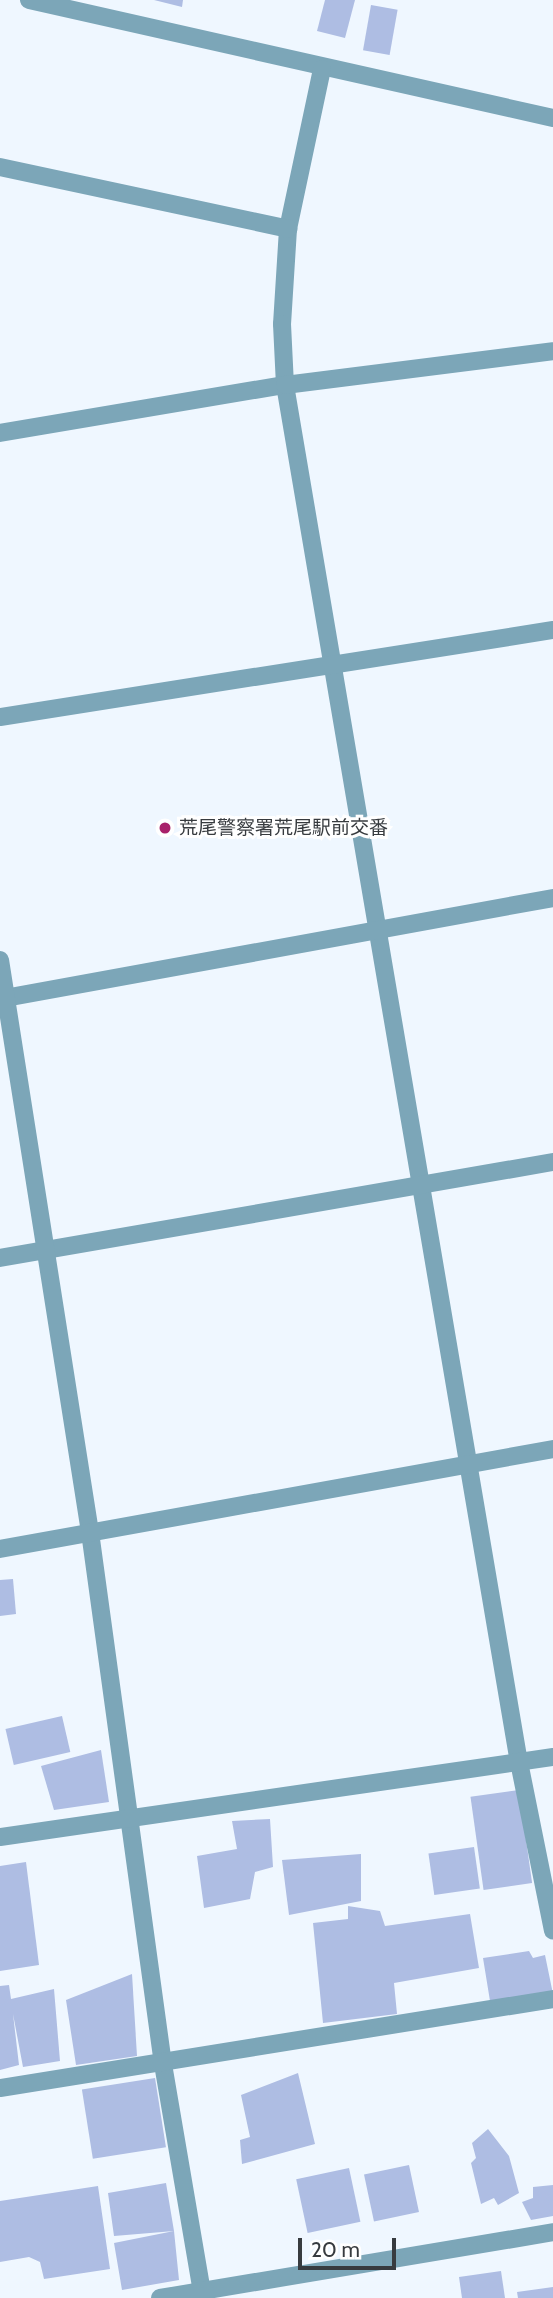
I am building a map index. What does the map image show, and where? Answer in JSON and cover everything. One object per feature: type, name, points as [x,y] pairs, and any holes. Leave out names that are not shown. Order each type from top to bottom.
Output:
[{"type":"street","points":[[29,0],[322,69],[553,118]]},
{"type":"street","points":[[322,69],[288,229],[282,324],[285,385],[519,1762],[553,1931]]},
{"type":"street","points":[[0,167],[288,229]]},
{"type":"street","points":[[0,433],[285,385],[553,351]]},
{"type":"street","points":[[0,717],[553,631]]},
{"type":"street","points":[[3,999],[553,898]]},
{"type":"street","points":[[0,960],[3,999],[90,1532],[163,2064],[202,2295]]},
{"type":"street","points":[[0,1258],[553,1162]]},
{"type":"street","points":[[0,1549],[553,1449]]},
{"type":"street","points":[[0,1837],[553,1757]]},
{"type":"street","points":[[0,2088],[163,2064],[553,1999]]},
{"type":"street","points":[[160,2298],[202,2295],[553,2232]]},
{"type":"building","points":[[154,0],[183,0],[182,7]]},
{"type":"building","points":[[325,0],[355,0],[345,38],[317,31]]},
{"type":"building","points":[[371,5],[398,10],[390,55],[363,50]]},
{"type":"building","points":[[13,1579],[16,1614],[0,1616],[0,1580]]},
{"type":"building","points":[[62,1716],[70,1752],[14,1765],[5,1729]]},
{"type":"building","points":[[101,1750],[109,1802],[54,1810],[41,1766]]},
{"type":"building","points":[[519,1790],[532,1883],[484,1890],[470,1797]]},
{"type":"building","points":[[270,1819],[273,1867],[255,1872],[250,1899],[204,1908],[197,1856],[237,1849],[232,1821]]},
{"type":"building","points":[[474,1847],[480,1889],[434,1895],[428,1853]]},
{"type":"building","points":[[361,1854],[361,1901],[289,1915],[282,1860]]},
{"type":"building","points":[[26,1862],[39,1965],[0,1971],[0,1866]]},
{"type":"building","points":[[348,1906],[380,1911],[385,1926],[470,1914],[479,1968],[394,1983],[397,2014],[323,2023],[313,1923],[348,1919]]},
{"type":"building","points":[[529,1951],[533,1958],[545,1955],[553,1994],[490,2001],[483,1958]]},
{"type":"building","points":[[132,1974],[137,2056],[76,2065],[66,2000]]},
{"type":"building","points":[[9,1985],[11,1999],[54,1989],[60,2061],[23,2067],[13,2014],[19,2065],[0,2070],[0,1986]]},
{"type":"building","points":[[298,2073],[315,2144],[242,2164],[240,2140],[250,2137],[241,2095]]},
{"type":"building","points":[[155,2078],[166,2147],[93,2159],[82,2090]]},
{"type":"building","points":[[488,2129],[509,2156],[519,2193],[498,2205],[494,2198],[481,2204],[471,2163],[476,2158],[472,2143]]},
{"type":"building","points":[[409,2165],[419,2212],[374,2222],[364,2175]]},
{"type":"building","points":[[349,2168],[360,2222],[308,2233],[296,2179]]},
{"type":"building","points":[[166,2183],[174,2231],[114,2236],[108,2193]]},
{"type":"building","points":[[553,2185],[553,2216],[531,2220],[522,2202],[533,2198],[533,2187]]},
{"type":"building","points":[[98,2186],[110,2269],[44,2279],[40,2262],[29,2257],[0,2262],[0,2201]]},
{"type":"building","points":[[174,2231],[179,2280],[122,2290],[114,2243]]},
{"type":"building","points":[[501,2271],[505,2298],[462,2298],[459,2277]]},
{"type":"building","points":[[553,2287],[553,2298],[518,2298],[517,2292]]},
{"type":"place","name":"荒尾警察署荒尾駅前交番","points":[[165,828]]}]
